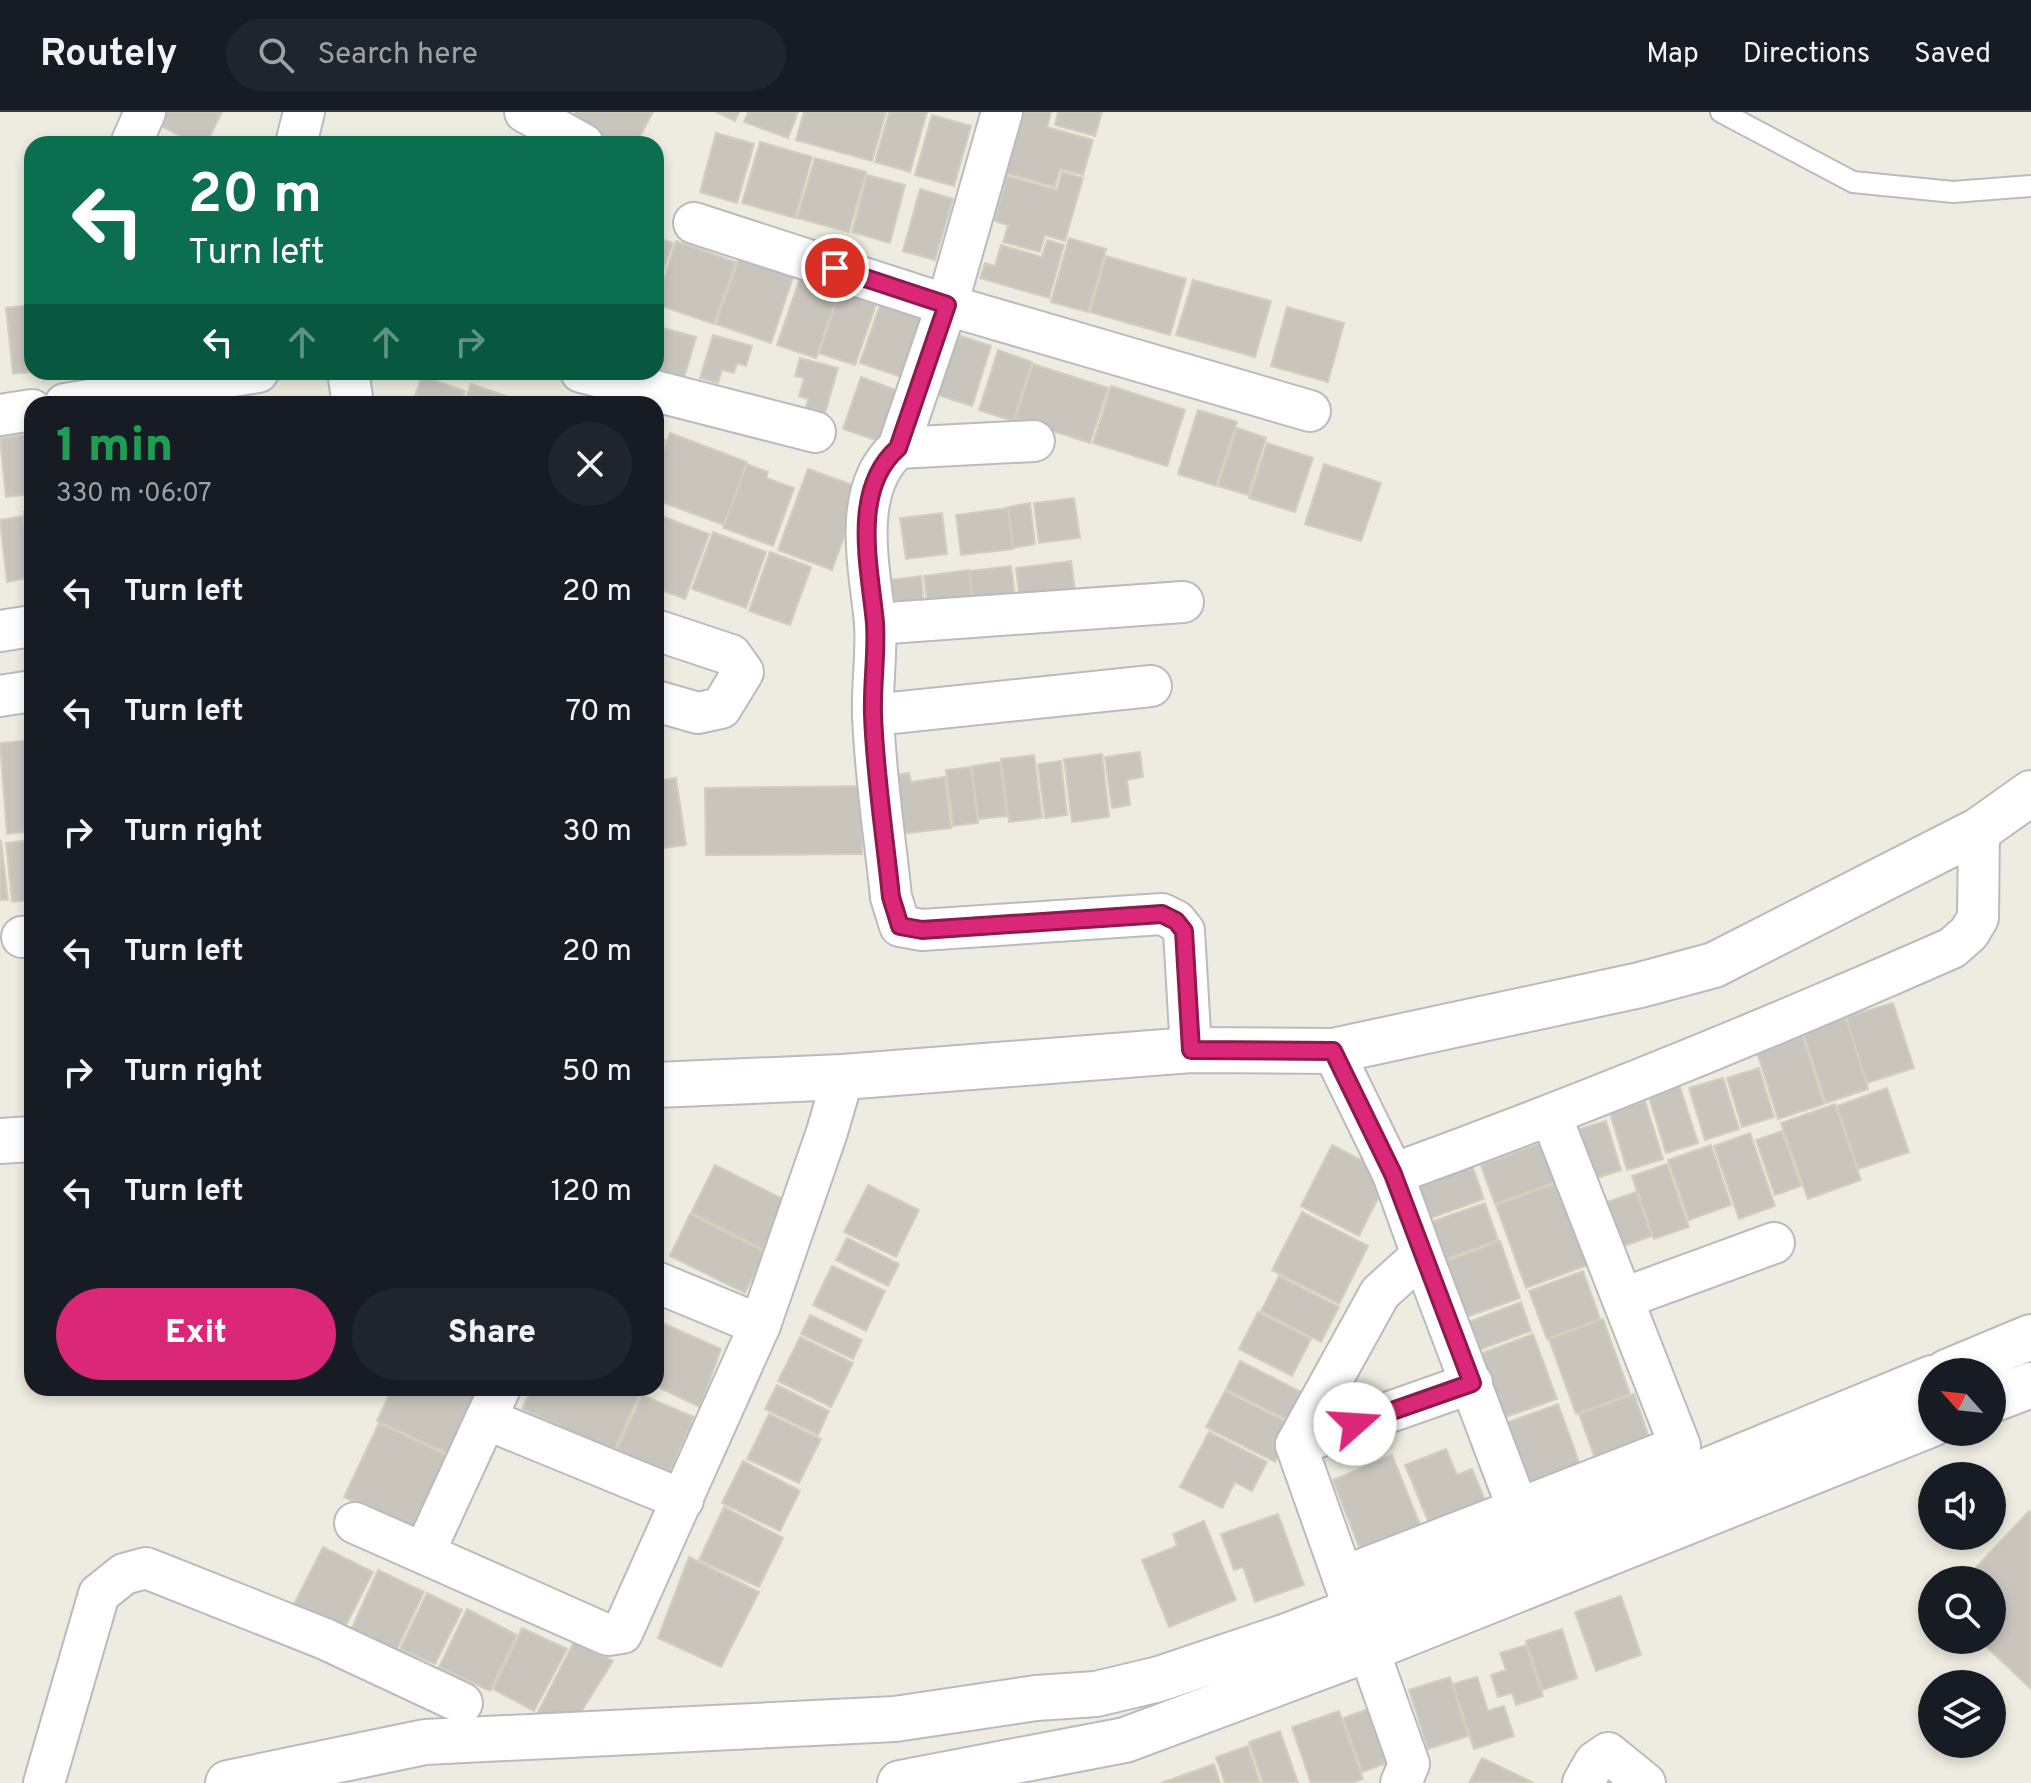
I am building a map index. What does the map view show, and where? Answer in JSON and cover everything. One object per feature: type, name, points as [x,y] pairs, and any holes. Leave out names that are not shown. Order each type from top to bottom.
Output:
[{"type":"street","points":[[134,136],[145,112]]},
{"type":"street","points":[[298,136],[304,112]]},
{"type":"street","points":[[525,112],[568,136]]},
{"type":"street","points":[[1002,112],[947,305],[898,448],[888,458],[872,495],[865,558],[875,624],[873,715],[891,897],[900,926],[922,930],[1162,914],[1176,921],[1184,931],[1191,1050]]},
{"type":"street","points":[[694,223],[947,305],[1310,411]]},
{"type":"street","points":[[165,396],[227,380]]},
{"type":"street","points":[[612,380],[815,432]]},
{"type":"street","points":[[0,415],[24,411]]},
{"type":"street","points":[[898,448],[1034,441]]},
{"type":"street","points":[[875,624],[1183,602]]},
{"type":"street","points":[[0,631],[24,627]]},
{"type":"street","points":[[664,633],[731,655],[743,672],[721,708],[698,713],[664,703]]},
{"type":"street","points":[[873,715],[1151,686]]},
{"type":"street","points":[[0,696],[24,692]]},
{"type":"street","points":[[664,1085],[843,1077],[1191,1050],[1333,1051],[1640,985],[1714,965],[1979,830],[2031,793]]},
{"type":"street","points":[[1393,1174],[1551,1116],[1789,1020],[1952,948],[1969,933],[1978,918],[1979,830]]},
{"type":"street","points":[[1333,1051],[1393,1174],[1518,1509]]},
{"type":"street","points":[[355,1523],[615,1637],[626,1626],[760,1325],[843,1077]]},
{"type":"street","points":[[900,1783],[1125,1740],[1355,1612],[1518,1509],[1680,1446],[1551,1116]]},
{"type":"street","points":[[0,1141],[24,1140]]},
{"type":"street","points":[[1624,1298],[1774,1243]]},
{"type":"street","points":[[1401,1783],[1409,1764],[1296,1445],[1380,1293],[1422,1255]]},
{"type":"street","points":[[664,1285],[760,1325]]},
{"type":"street","points":[[1981,1358],[2031,1337]]},
{"type":"street","points":[[1296,1445],[1472,1383]]},
{"type":"street","points":[[1355,1612],[1918,1384]]},
{"type":"street","points":[[2006,1395],[2031,1385]]},
{"type":"street","points":[[424,1553],[493,1404],[683,1500]]},
{"type":"street","points":[[228,1783],[425,1742],[895,1719],[1036,1698],[1096,1694],[1159,1679],[1918,1429]]},
{"type":"street","points":[[44,1783],[99,1594],[124,1574],[146,1568],[325,1639],[462,1703]]},
{"type":"street","points":[[1583,1783],[1595,1762],[1608,1753],[1645,1783]]},
{"type":"lane","points":[[1721,112],[1853,182],[1953,192],[2031,186]]},
{"type":"building","points":[[158,112],[222,112],[210,136],[180,136],[153,122]]},
{"type":"building","points":[[576,112],[653,112],[640,136],[592,136],[569,124]]},
{"type":"building","points":[[716,112],[739,112],[735,121]]},
{"type":"building","points":[[748,112],[798,112],[788,138],[744,122]]},
{"type":"building","points":[[804,112],[886,112],[872,161],[796,140]]},
{"type":"building","points":[[889,112],[927,112],[910,172],[875,162]]},
{"type":"building","points":[[1024,112],[1051,112],[1047,127],[1093,140],[1083,175],[1060,169],[1055,187],[1006,173]]},
{"type":"building","points":[[1058,112],[1102,112],[1095,136],[1055,125]]},
{"type":"building","points":[[932,115],[971,126],[954,186],[915,175]]},
{"type":"building","points":[[716,133],[754,144],[737,203],[700,192]]},
{"type":"building","points":[[760,142],[812,157],[795,218],[742,203]]},
{"type":"building","points":[[815,158],[866,172],[849,232],[797,218]]},
{"type":"building","points":[[1062,172],[1083,178],[1065,241],[1045,235],[1040,252],[1003,242],[1008,225],[994,221],[1007,176],[1057,190]]},
{"type":"building","points":[[867,175],[905,185],[890,243],[852,232]]},
{"type":"building","points":[[920,189],[953,199],[935,260],[903,251]]},
{"type":"building","points":[[1069,238],[1106,249],[1088,312],[1051,302]]},
{"type":"building","points":[[664,240],[673,243],[664,268]]},
{"type":"building","points":[[1047,240],[1064,245],[1049,298],[980,278],[985,263],[995,266],[1001,245],[1042,257]]},
{"type":"building","points":[[676,241],[736,262],[714,324],[664,307],[664,279]]},
{"type":"building","points":[[740,255],[794,274],[771,343],[716,324]]},
{"type":"building","points":[[1106,256],[1186,279],[1170,335],[1090,312]]},
{"type":"building","points":[[800,278],[839,291],[816,358],[777,345]]},
{"type":"building","points":[[1193,280],[1271,301],[1255,357],[1176,335]]},
{"type":"building","points":[[841,289],[877,302],[855,365],[819,353]]},
{"type":"building","points":[[881,302],[922,316],[901,377],[860,363]]},
{"type":"building","points":[[24,306],[24,373],[13,374],[6,308]]},
{"type":"building","points":[[1287,307],[1344,323],[1328,382],[1271,366]]},
{"type":"building","points":[[664,328],[696,337],[682,385],[664,376]]},
{"type":"building","points":[[952,333],[991,346],[972,406],[932,393]]},
{"type":"building","points":[[713,335],[752,346],[746,366],[737,363],[734,373],[722,370],[718,383],[700,378]]},
{"type":"building","points":[[998,350],[1032,362],[1013,421],[979,410]]},
{"type":"building","points":[[800,358],[838,368],[824,417],[805,411],[808,399],[799,396],[804,378],[795,376]]},
{"type":"building","points":[[1033,364],[1108,388],[1090,443],[1015,419]]},
{"type":"building","points":[[861,377],[899,391],[881,442],[843,429]]},
{"type":"building","points":[[421,380],[433,380],[465,391],[463,396],[415,396]]},
{"type":"building","points":[[471,384],[506,396],[466,396]]},
{"type":"building","points":[[1111,386],[1185,410],[1167,466],[1093,443]]},
{"type":"building","points":[[1198,410],[1237,422],[1216,486],[1178,474]]},
{"type":"building","points":[[1237,428],[1266,438],[1248,495],[1218,486]]},
{"type":"building","points":[[670,433],[747,462],[724,525],[664,503],[664,449]]},
{"type":"building","points":[[24,435],[24,495],[6,497],[0,438]]},
{"type":"building","points":[[1267,443],[1313,458],[1295,512],[1249,498]]},
{"type":"building","points":[[747,464],[768,472],[766,478],[794,488],[773,546],[723,528]]},
{"type":"building","points":[[1324,464],[1381,483],[1361,541],[1305,524]]},
{"type":"building","points":[[808,469],[862,488],[832,570],[778,550]]},
{"type":"building","points":[[1074,498],[1080,538],[1039,543],[1034,503]]},
{"type":"building","points":[[1030,503],[1035,544],[1013,548],[1008,507]]},
{"type":"building","points":[[1008,508],[1013,549],[961,555],[956,515]]},
{"type":"building","points":[[942,513],[947,554],[906,559],[900,518]]},
{"type":"building","points":[[23,516],[24,579],[7,582],[0,520]]},
{"type":"building","points":[[664,517],[709,534],[685,599],[664,591]]},
{"type":"building","points":[[713,532],[766,552],[746,608],[692,589]]},
{"type":"building","points":[[770,552],[811,567],[790,625],[749,611]]},
{"type":"building","points":[[1071,561],[1077,605],[1021,612],[1016,568]]},
{"type":"building","points":[[1011,566],[1017,610],[975,616],[969,571]]},
{"type":"building","points":[[969,570],[974,612],[929,618],[924,576]]},
{"type":"building","points":[[921,576],[925,614],[878,620],[873,582]]},
{"type":"building","points":[[24,741],[24,832],[7,834],[0,743]]},
{"type":"building","points":[[1140,752],[1143,777],[1127,780],[1130,805],[1112,808],[1105,757]]},
{"type":"building","points":[[1102,754],[1109,817],[1072,822],[1064,759]]},
{"type":"building","points":[[1034,755],[1042,818],[1009,822],[1001,759]]},
{"type":"building","points":[[1061,761],[1067,815],[1045,818],[1038,764]]},
{"type":"building","points":[[1000,762],[1007,816],[978,819],[972,766]]},
{"type":"building","points":[[971,767],[978,823],[953,826],[946,770]]},
{"type":"building","points":[[909,773],[911,782],[945,777],[951,828],[891,835],[883,777]]},
{"type":"building","points":[[676,778],[686,845],[664,848],[664,780]]},
{"type":"building","points":[[862,786],[862,854],[706,855],[705,788]]},
{"type":"building","points":[[1,841],[8,900],[0,900]]},
{"type":"building","points":[[24,841],[24,901],[12,902],[6,843]]},
{"type":"building","points":[[1893,1003],[1914,1068],[1867,1083],[1846,1017]]},
{"type":"building","points":[[1846,1018],[1868,1089],[1826,1103],[1803,1032]]},
{"type":"building","points":[[1802,1034],[1824,1104],[1778,1119],[1756,1049]]},
{"type":"building","points":[[1759,1068],[1774,1117],[1742,1127],[1727,1078]]},
{"type":"building","points":[[1723,1078],[1739,1129],[1705,1140],[1689,1088]]},
{"type":"building","points":[[1679,1084],[1698,1143],[1666,1153],[1648,1094]]},
{"type":"building","points":[[1887,1088],[1909,1152],[1858,1169],[1837,1106]]},
{"type":"building","points":[[1645,1101],[1663,1159],[1627,1170],[1610,1113]]},
{"type":"building","points":[[1835,1104],[1861,1180],[1808,1199],[1781,1123]]},
{"type":"building","points":[[1606,1121],[1621,1170],[1589,1181],[1573,1131]]},
{"type":"building","points":[[1782,1131],[1801,1186],[1775,1195],[1756,1140]]},
{"type":"building","points":[[1750,1133],[1775,1206],[1739,1219],[1714,1146]]},
{"type":"building","points":[[1544,1142],[1558,1181],[1495,1204],[1481,1165]]},
{"type":"building","points":[[1332,1145],[1390,1175],[1359,1236],[1301,1206]]},
{"type":"building","points":[[1711,1145],[1731,1205],[1689,1220],[1668,1160]]},
{"type":"building","points":[[1468,1154],[1484,1199],[1420,1222],[1404,1178]]},
{"type":"building","points":[[1667,1164],[1689,1227],[1654,1239],[1632,1176]]},
{"type":"building","points":[[715,1165],[787,1201],[762,1249],[691,1213]]},
{"type":"building","points":[[1560,1182],[1590,1264],[1526,1288],[1496,1205]]},
{"type":"building","points":[[868,1185],[919,1210],[896,1257],[844,1232]]},
{"type":"building","points":[[1636,1192],[1652,1236],[1616,1249],[1601,1204]]},
{"type":"building","points":[[1485,1203],[1498,1240],[1442,1261],[1428,1223]]},
{"type":"building","points":[[1302,1212],[1368,1246],[1339,1304],[1272,1270]]},
{"type":"building","points":[[690,1214],[765,1252],[745,1293],[670,1256]]},
{"type":"building","points":[[847,1238],[899,1264],[888,1286],[836,1260]]},
{"type":"building","points":[[1500,1241],[1520,1298],[1461,1319],[1441,1263]]},
{"type":"building","points":[[832,1266],[885,1291],[866,1331],[813,1305]]},
{"type":"building","points":[[1583,1271],[1600,1319],[1547,1339],[1529,1291]]},
{"type":"building","points":[[1279,1276],[1339,1307],[1321,1342],[1261,1311]]},
{"type":"building","points":[[1521,1302],[1531,1331],[1473,1352],[1463,1324]]},
{"type":"building","points":[[1258,1312],[1311,1339],[1292,1376],[1239,1349]]},
{"type":"building","points":[[810,1315],[862,1340],[853,1359],[801,1334]]},
{"type":"building","points":[[1603,1319],[1630,1394],[1576,1414],[1549,1339]]},
{"type":"building","points":[[664,1324],[721,1349],[700,1407],[664,1390]]},
{"type":"building","points":[[1533,1334],[1557,1399],[1500,1419],[1477,1355]]},
{"type":"building","points":[[800,1337],[853,1363],[831,1407],[778,1381]]},
{"type":"building","points":[[1240,1361],[1303,1393],[1289,1421],[1226,1389]]},
{"type":"building","points":[[777,1385],[829,1411],[818,1435],[765,1409]]},
{"type":"building","points":[[1225,1391],[1294,1426],[1275,1462],[1206,1427]]},
{"type":"building","points":[[1634,1394],[1654,1452],[1600,1472],[1579,1414]]},
{"type":"building","points":[[388,1396],[478,1396],[451,1455],[377,1421]]},
{"type":"building","points":[[528,1396],[639,1396],[614,1451],[522,1409]]},
{"type":"building","points":[[642,1396],[694,1417],[669,1474],[616,1451]]},
{"type":"building","points":[[1558,1404],[1583,1473],[1529,1493],[1503,1424]]},
{"type":"building","points":[[769,1414],[821,1439],[799,1483],[747,1459]]},
{"type":"building","points":[[379,1423],[453,1458],[419,1531],[344,1497]]},
{"type":"building","points":[[1209,1432],[1267,1462],[1252,1491],[1235,1482],[1222,1508],[1180,1487]]},
{"type":"building","points":[[1446,1449],[1457,1475],[1472,1469],[1487,1505],[1431,1528],[1405,1465]]},
{"type":"building","points":[[1392,1455],[1423,1532],[1363,1557],[1333,1480]]},
{"type":"building","points":[[743,1461],[800,1491],[780,1531],[722,1503]]},
{"type":"building","points":[[724,1507],[783,1538],[759,1587],[699,1560]]},
{"type":"building","points":[[2031,1512],[2031,1689],[1994,1654],[2006,1654],[2006,1566],[1977,1566],[1992,1550],[2006,1550],[2006,1535]]},
{"type":"building","points":[[1278,1514],[1304,1585],[1255,1602],[1243,1567],[1234,1570],[1221,1534]]},
{"type":"building","points":[[1204,1521],[1236,1600],[1169,1627],[1142,1560],[1177,1546],[1173,1534]]},
{"type":"building","points":[[323,1547],[373,1572],[343,1631],[293,1606]]},
{"type":"building","points":[[689,1557],[759,1592],[721,1667],[658,1638]]},
{"type":"building","points":[[378,1570],[424,1592],[397,1649],[351,1630]]},
{"type":"building","points":[[427,1593],[462,1610],[435,1664],[400,1649]]},
{"type":"building","points":[[1621,1596],[1641,1655],[1596,1671],[1575,1612]]},
{"type":"building","points":[[467,1609],[517,1635],[490,1691],[439,1667]]},
{"type":"building","points":[[522,1628],[567,1649],[534,1711],[493,1689]]},
{"type":"building","points":[[1562,1629],[1577,1678],[1542,1690],[1526,1641]]},
{"type":"building","points":[[574,1642],[613,1661],[571,1728],[537,1714]]},
{"type":"building","points":[[1526,1645],[1543,1696],[1516,1705],[1512,1693],[1498,1697],[1491,1675],[1506,1670],[1500,1653]]},
{"type":"building","points":[[1450,1677],[1468,1736],[1428,1749],[1409,1690]]},
{"type":"building","points":[[1477,1677],[1488,1711],[1504,1706],[1514,1736],[1474,1749],[1453,1684]]},
{"type":"building","points":[[1373,1707],[1393,1761],[1362,1772],[1343,1718]]},
{"type":"building","points":[[1339,1711],[1363,1779],[1352,1783],[1311,1783],[1292,1727]]},
{"type":"building","points":[[1280,1731],[1298,1783],[1263,1783],[1249,1742]]},
{"type":"building","points":[[1248,1746],[1260,1783],[1225,1783],[1216,1757]]},
{"type":"building","points":[[1482,1758],[1534,1783],[1469,1783]]},
{"type":"building","points":[[1214,1764],[1220,1783],[1161,1783]]},
{"type":"route","points":[[835,268],[947,305],[898,448],[888,458],[872,495],[865,558],[875,624],[873,715],[891,897],[900,926],[922,930],[1162,914],[1176,921],[1184,931],[1191,1050],[1333,1051],[1393,1174],[1472,1383],[1355,1424]]}]
